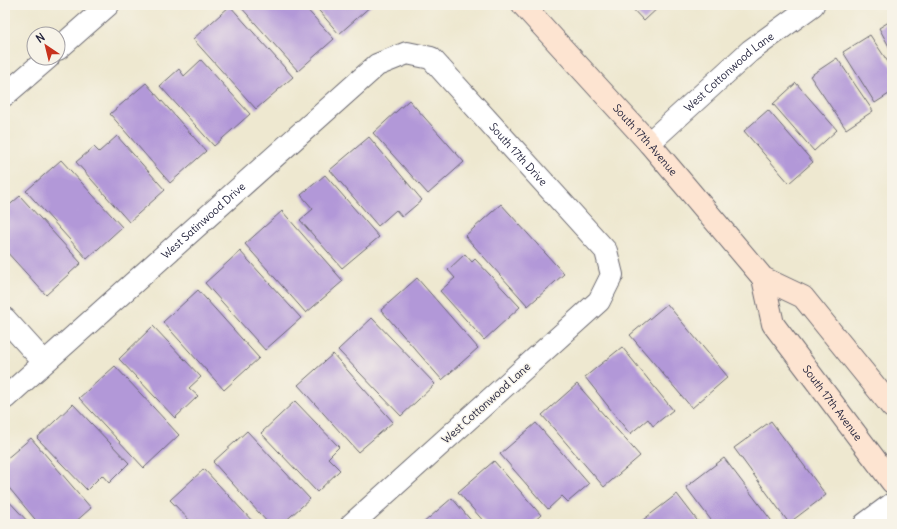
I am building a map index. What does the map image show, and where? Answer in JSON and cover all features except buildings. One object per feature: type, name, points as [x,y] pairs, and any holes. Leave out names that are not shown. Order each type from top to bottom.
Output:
[{"type":"main road","name":"South 17th Avenue","points":[[523,5],[649,143],[763,278],[803,297],[892,407]]},
{"type":"main road","name":"South 17th Avenue","points":[[763,278],[773,324],[892,482]]},
{"type":"street","points":[[66,42],[108,5]]},
{"type":"street","name":"West Cottonwood Lane","points":[[649,143],[750,51],[813,5]]},
{"type":"street","name":"South 17th Drive","points":[[407,53],[432,58],[606,251],[612,275]]},
{"type":"street","name":"West Satinwood Drive","points":[[5,398],[377,65],[407,53]]},
{"type":"street","points":[[5,95],[39,66]]},
{"type":"street","name":"West Cottonwood Lane","points":[[352,524],[599,301],[612,275]]},
{"type":"street","points":[[5,319],[44,362]]},
{"type":"street","points":[[865,524],[892,504]]}]
